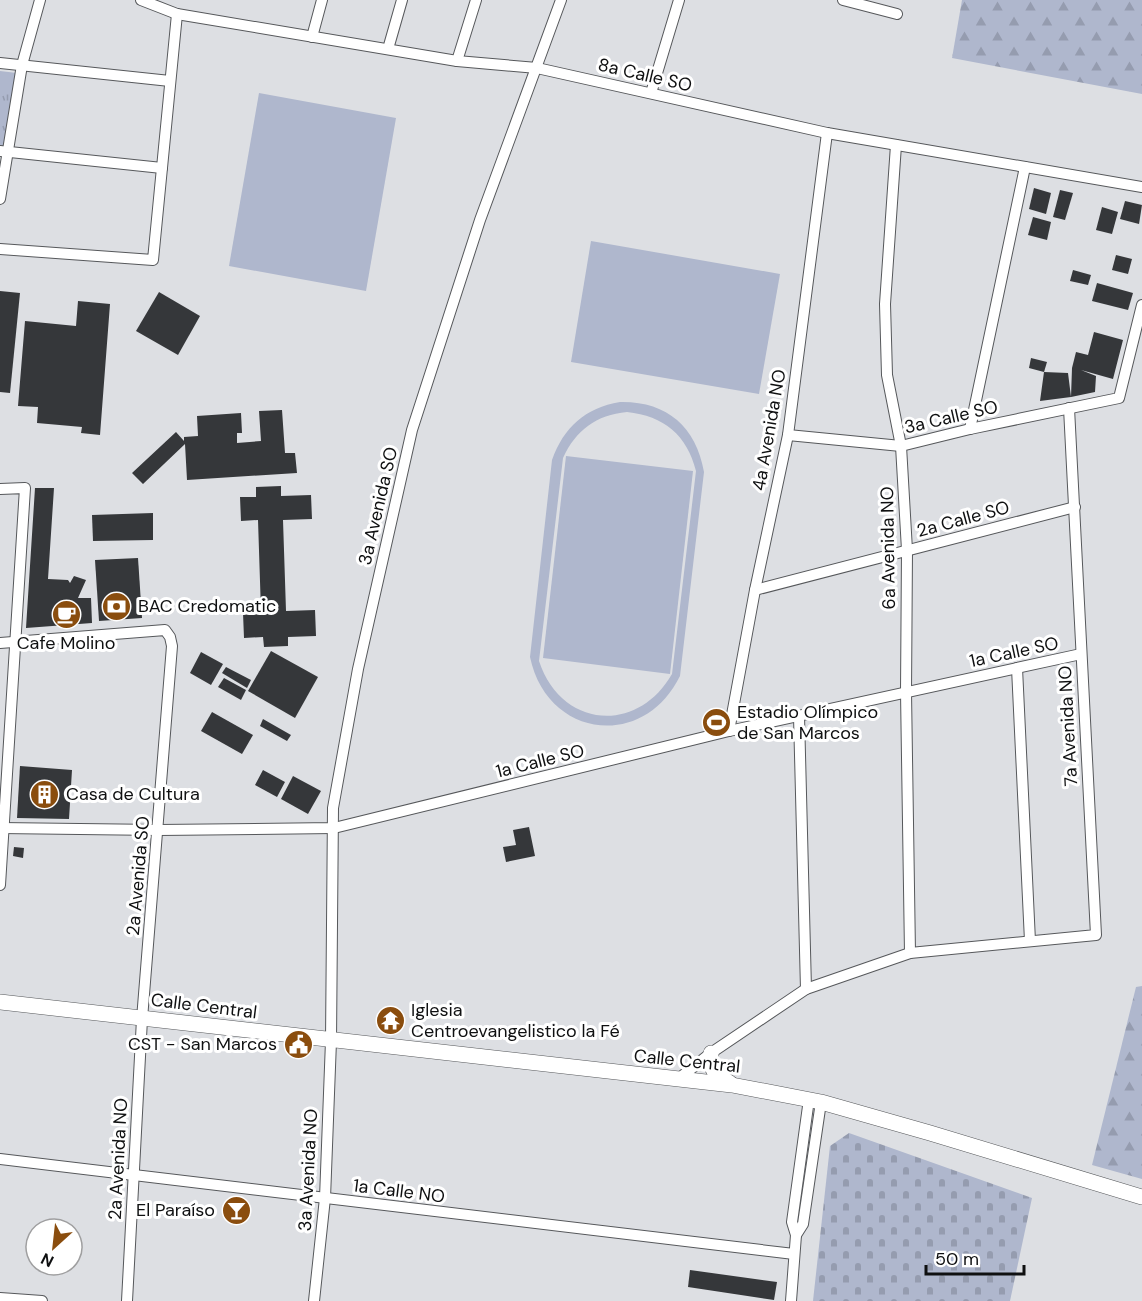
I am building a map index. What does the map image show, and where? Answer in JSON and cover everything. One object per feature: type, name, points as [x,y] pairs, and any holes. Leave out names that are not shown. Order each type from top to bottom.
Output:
[{"type":"main road","name":"Calle Central","points":[[0,1002],[732,1085],[815,1100],[930,1132],[1142,1197]]},
{"type":"main road","points":[[711,1053],[710,1066],[717,1075],[732,1085]]},
{"type":"street","points":[[0,200],[4,152],[22,65],[40,0]]},
{"type":"street","name":"8a Calle SO","points":[[141,0],[177,14],[457,61],[537,68],[827,133],[1142,187]]},
{"type":"street","points":[[312,37],[322,0]]},
{"type":"street","points":[[388,49],[402,0]]},
{"type":"street","points":[[457,61],[476,0]]},
{"type":"street","name":"3a Avenida SO","points":[[331,1041],[333,808],[358,669],[412,430],[480,220],[561,0]]},
{"type":"street","points":[[651,93],[679,0]]},
{"type":"street","points":[[843,0],[897,14]]},
{"type":"street","points":[[0,249],[153,260],[177,14]]},
{"type":"street","points":[[0,63],[170,81]]},
{"type":"street","name":"4a Avenida NO","points":[[729,731],[755,590],[788,435],[827,133]]},
{"type":"street","name":"6a Avenida NO","points":[[896,145],[885,304],[887,375],[901,446],[907,550],[906,692],[910,953]]},
{"type":"street","points":[[4,152],[162,168]]},
{"type":"street","points":[[970,429],[1025,167]]},
{"type":"street","name":"3a Calle SO","points":[[788,435],[901,446],[1119,398],[1142,305]]},
{"type":"street","name":"7a Avenida NO","points":[[1030,940],[1096,935],[1069,408]]},
{"type":"street","points":[[0,489],[25,488],[0,885]]},
{"type":"street","name":"2a Calle SO","points":[[755,590],[1075,507]]},
{"type":"street","name":"2a Avenida SO","points":[[15,642],[165,630],[170,637],[172,646],[159,830],[142,1019]]},
{"type":"street","points":[[0,642],[15,642]]},
{"type":"street","name":"1a Calle SO","points":[[2,828],[159,830],[334,828],[729,731],[1081,654]]},
{"type":"street","points":[[677,1080],[711,1053],[806,989],[910,953],[1030,940],[1017,668]]},
{"type":"street","points":[[799,716],[806,989]]},
{"type":"street","name":"2a Avenida NO","points":[[127,1301],[142,1019]]},
{"type":"street","name":"3a Avenida NO","points":[[314,1301],[325,1198],[331,1041]]},
{"type":"street","points":[[790,1301],[796,1235],[792,1222],[815,1100]]},
{"type":"street","name":"1a Calle NO","points":[[0,1159],[795,1254]]},
{"type":"street","points":[[0,1298],[42,1301]]},
{"type":"green space","points":[[962,0],[1142,0],[1142,94],[952,58]]},
{"type":"green space","points":[[0,71],[17,73],[6,148],[0,147]]},
{"type":"green space","points":[[259,93],[396,118],[366,291],[229,266]]},
{"type":"green space","points":[[591,241],[780,274],[759,394],[571,362]]},
{"type":"green space","points":[[620,402],[651,406],[676,419],[694,442],[704,472],[680,676],[664,700],[643,716],[621,724],[598,725],[575,718],[555,705],[540,684],[530,657],[552,460],[563,438],[577,421],[586,414]],"holes":[[[627,412],[640,414],[663,423],[680,438],[687,447],[696,471],[672,674],[657,694],[640,707],[620,714],[601,715],[582,711],[564,700],[550,683],[539,661],[563,458],[574,439],[597,420]]]},
{"type":"green space","points":[[566,456],[693,471],[670,674],[543,658]]},
{"type":"green space","points":[[1142,986],[1142,1179],[1092,1165],[1136,987]]},
{"type":"green space","points":[[849,1133],[1032,1198],[1010,1301],[813,1301],[830,1146]]},
{"type":"building","points":[[1034,188],[1051,193],[1046,214],[1029,209]]},
{"type":"building","points":[[1060,190],[1073,193],[1065,220],[1053,217]]},
{"type":"building","points":[[1125,201],[1142,205],[1139,224],[1120,219]]},
{"type":"building","points":[[1102,207],[1118,212],[1112,234],[1096,230]]},
{"type":"building","points":[[1033,217],[1051,222],[1047,240],[1028,235]]},
{"type":"building","points":[[1116,255],[1132,259],[1128,274],[1112,270]]},
{"type":"building","points":[[1073,270],[1091,275],[1088,285],[1070,281]]},
{"type":"building","points":[[1097,283],[1133,293],[1128,310],[1092,301]]},
{"type":"building","points":[[0,291],[20,293],[10,393],[0,392]]},
{"type":"building","points":[[159,292],[200,316],[178,355],[136,331]]},
{"type":"building","points":[[78,301],[110,304],[100,435],[81,433],[82,427],[37,423],[38,407],[18,406],[25,321],[76,326]]},
{"type":"building","points":[[1094,332],[1123,340],[1113,379],[1081,370],[1096,376],[1095,392],[1071,397],[1072,368],[1076,352],[1088,355]]},
{"type":"building","points":[[1031,358],[1047,362],[1044,372],[1029,368]]},
{"type":"building","points":[[1044,372],[1068,373],[1071,397],[1040,401]]},
{"type":"building","points":[[282,410],[285,453],[295,453],[297,473],[187,480],[185,444],[143,484],[132,473],[176,432],[184,441],[184,437],[198,436],[197,416],[241,413],[242,433],[237,433],[237,443],[261,441],[259,411]]},
{"type":"building","points":[[281,486],[281,496],[311,495],[312,519],[283,520],[286,611],[315,610],[316,636],[288,637],[288,646],[264,647],[263,637],[244,638],[243,613],[261,612],[258,520],[241,521],[240,497],[256,497],[256,487]]},
{"type":"building","points":[[35,488],[54,488],[48,579],[68,580],[70,583],[74,576],[86,580],[78,598],[91,598],[92,623],[26,628]]},
{"type":"building","points":[[153,513],[153,540],[93,541],[92,515]]},
{"type":"building","points":[[138,558],[142,618],[99,621],[95,560]]},
{"type":"building","points":[[271,651],[318,677],[295,718],[248,691]]},
{"type":"building","points":[[201,652],[223,664],[211,685],[190,673]]},
{"type":"building","points":[[226,667],[251,680],[247,688],[222,673]]},
{"type":"building","points":[[224,678],[246,690],[241,700],[218,687]]},
{"type":"building","points":[[212,712],[253,735],[242,754],[201,731]]},
{"type":"building","points":[[263,719],[291,735],[287,741],[260,726]]},
{"type":"building","name":"Casa de Cultura","points":[[20,766],[72,770],[69,819],[17,818]]},
{"type":"building","points":[[263,770],[285,782],[277,797],[255,785]]},
{"type":"building","points":[[293,776],[321,791],[308,814],[281,799]]},
{"type":"building","points":[[529,827],[535,856],[506,862],[503,847],[516,845],[513,830]]},
{"type":"building","points":[[14,847],[24,848],[23,858],[13,856]]},
{"type":"building","points":[[690,1270],[777,1282],[774,1300],[688,1287]]},
{"type":"place","name":"BAC Credomatic","points":[[117,606]]},
{"type":"place","name":"Cafe Molino","points":[[66,614]]},
{"type":"place","name":"Estadio Olímpico de San Marcos","points":[[716,722]]},
{"type":"place","name":"Casa de Cultura","points":[[45,794]]},
{"type":"place","name":"Iglesia Centroevangelistico la Fé","points":[[390,1020]]},
{"type":"place","name":"CST - San Marcos","points":[[298,1044]]},
{"type":"place","name":"El Paraíso","points":[[236,1210]]}]
